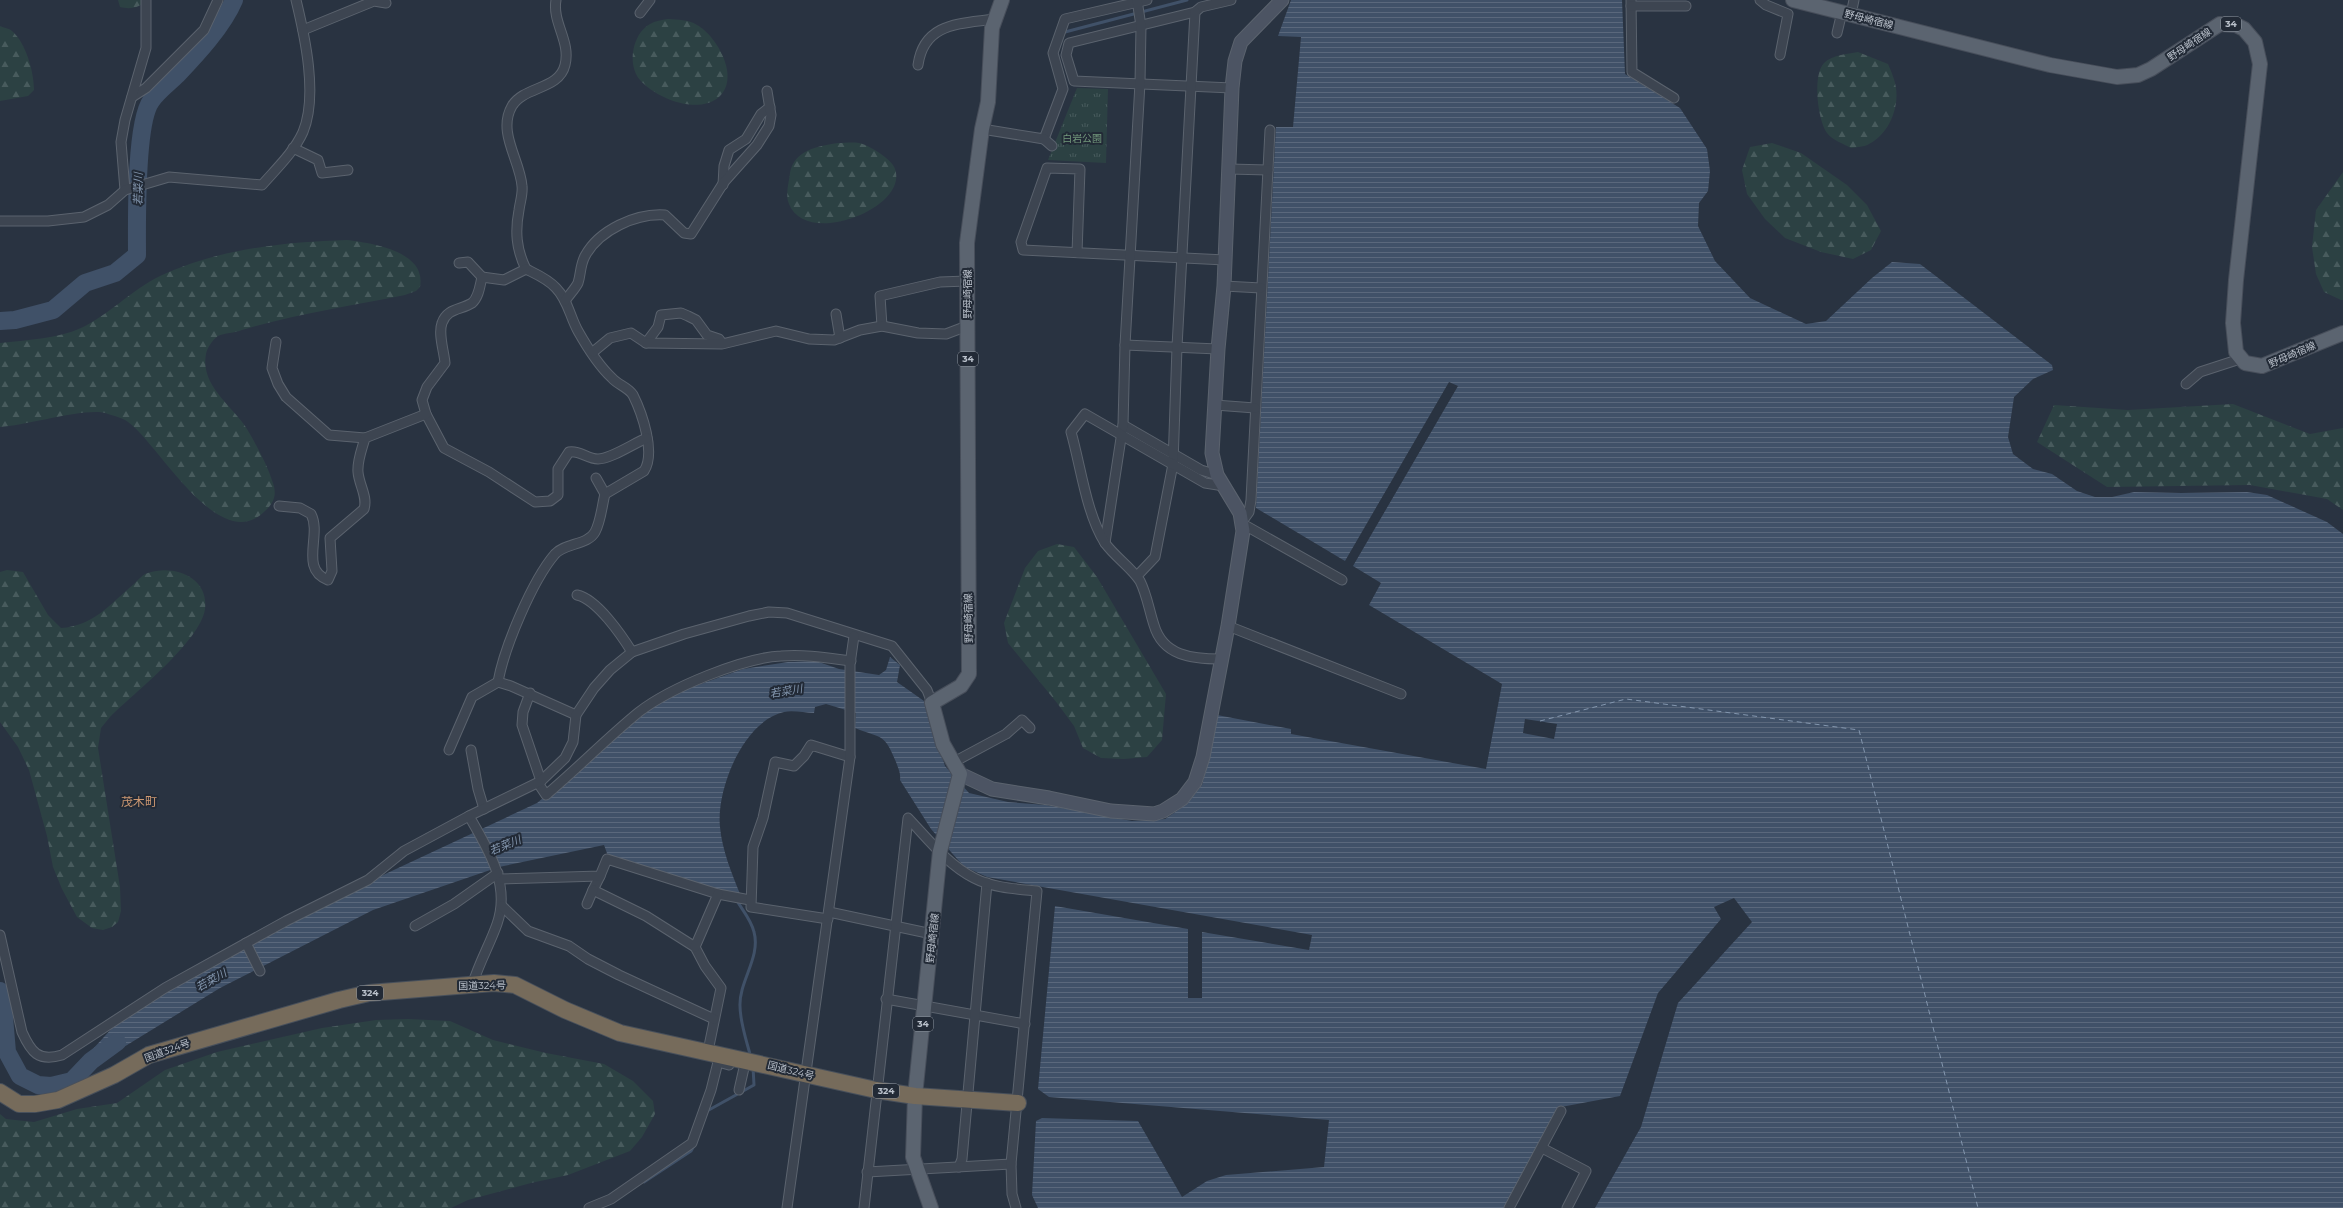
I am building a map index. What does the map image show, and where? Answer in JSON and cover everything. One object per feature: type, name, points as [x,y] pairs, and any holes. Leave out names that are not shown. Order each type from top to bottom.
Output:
[{"type":"highway","name":"国道324号","points":[[0,1092],[19,1104],[47,1102],[83,1089],[149,1055],[182,1044],[369,993],[473,983],[515,985],[565,1010],[620,1033],[708,1051],[748,1062],[876,1090],[915,1096],[1018,1102]]},
{"type":"main road","name":"野母崎宿線","points":[[932,703],[961,686],[969,674],[967,243],[982,129],[991,82],[994,19],[1002,0]]},
{"type":"main road","name":"野母崎宿線","points":[[1793,0],[2050,64],[2117,78],[2138,75],[2151,69],[2220,24],[2236,25],[2244,29],[2255,42],[2260,64],[2235,294],[2234,346],[2240,358],[2253,366],[2269,365],[2343,333]]},
{"type":"main road","points":[[932,703],[943,744],[956,769]]},
{"type":"main road","name":"野母崎宿線","points":[[931,1208],[913,1158],[915,1096],[941,845],[956,769]]},
{"type":"street","points":[[127,189],[121,142],[146,48],[146,0]]},
{"type":"street","points":[[132,97],[146,88],[204,30],[218,0]]},
{"type":"street","points":[[0,221],[48,221],[84,217],[108,205],[127,189],[169,177],[262,185],[293,148],[303,133],[308,114],[309,86],[303,30],[296,0]]},
{"type":"street","points":[[556,0],[555,10],[557,21],[567,51],[563,71],[545,86],[521,96],[512,106],[507,124],[512,153],[522,182],[522,194],[515,234],[526,269],[556,288],[565,301],[578,331],[612,379],[624,386],[632,394],[644,423],[647,438],[648,461],[644,471],[605,494]]},
{"type":"street","points":[[640,12],[650,0]]},
{"type":"street","points":[[1231,0],[1201,7],[1195,12],[1069,43],[1066,55],[1074,81],[1232,88]]},
{"type":"street","points":[[1030,728],[1022,720],[1006,734],[956,769],[992,789],[1049,798],[1111,811],[1142,815],[1163,811],[1182,799],[1195,782],[1208,731],[1241,549],[1240,513],[1221,480],[1212,453],[1218,349],[1224,286],[1232,88],[1236,61],[1241,42],[1282,0]]},
{"type":"street","points":[[1760,0],[1766,5],[1788,14],[1780,55]]},
{"type":"street","points":[[1837,33],[1854,0]]},
{"type":"street","points":[[303,30],[374,1],[386,3]]},
{"type":"street","points":[[982,129],[1048,143],[1063,89],[1053,53],[1064,19],[1140,2],[1140,83],[1129,256],[1123,430],[1106,543]]},
{"type":"street","points":[[1674,98],[1632,72],[1631,3],[1686,6]]},
{"type":"street","points":[[1137,576],[1155,557],[1173,464],[1177,347],[1183,258],[1195,12]]},
{"type":"street","points":[[918,65],[919,56],[931,38],[941,28],[994,19]]},
{"type":"street","points":[[565,301],[578,283],[585,255],[602,237],[623,224],[652,214],[665,215],[684,233],[692,234],[723,185],[757,145],[769,126],[771,115],[767,91]]},
{"type":"street","points":[[723,185],[725,157],[729,150],[746,139],[761,114],[770,107]]},
{"type":"street","points":[[1241,523],[1249,512],[1251,500],[1270,130]]},
{"type":"street","points":[[293,148],[318,160],[322,173],[348,170]]},
{"type":"street","points":[[1077,253],[1080,169],[1047,168],[1021,242],[1023,250],[1129,256],[1225,260]]},
{"type":"street","points":[[1229,169],[1268,170]]},
{"type":"street","points":[[459,263],[468,262],[482,277],[504,280],[526,269]]},
{"type":"street","points":[[482,277],[475,299],[471,303],[448,313],[442,324],[445,363],[428,387],[423,397],[426,414],[444,448],[494,476],[535,502],[550,502],[558,495],[558,469],[569,452],[575,451],[590,459],[606,458],[647,438]]},
{"type":"street","points":[[882,326],[880,296],[940,282],[967,281]]},
{"type":"street","points":[[1224,286],[1261,288]]},
{"type":"street","points":[[646,343],[658,327],[661,316],[681,313],[696,320],[703,331],[719,339],[722,344]]},
{"type":"street","points":[[836,314],[840,338]]},
{"type":"street","points":[[593,352],[610,338],[630,333],[646,343],[650,341],[672,345],[722,344],[776,331],[809,339],[834,340],[860,330],[882,326],[918,333],[946,334],[967,326]]},
{"type":"street","points":[[276,342],[272,368],[278,384],[286,397],[329,435],[365,438],[426,414]]},
{"type":"street","points":[[1125,345],[1218,349]]},
{"type":"street","points":[[2186,384],[2200,372],[2240,358]]},
{"type":"street","points":[[1215,405],[1255,408]]},
{"type":"street","points":[[1220,659],[1176,654],[1168,647],[1154,627],[1146,594],[1137,576],[1118,559],[1106,543],[1095,522],[1071,432],[1085,414],[1173,454],[1221,480]]},
{"type":"street","points":[[1123,430],[1173,464],[1205,483],[1221,480]]},
{"type":"street","points":[[279,506],[300,508],[311,514],[313,568],[321,577],[328,580],[332,571],[330,538],[364,509],[366,504],[359,482],[358,470],[365,438]]},
{"type":"street","points":[[449,750],[472,697],[498,682],[517,626],[535,581],[561,549],[589,538],[595,532],[605,494],[596,478]]},
{"type":"street","points":[[1241,523],[1342,580]]},
{"type":"street","points":[[577,595],[583,596],[606,618],[620,633],[632,652]]},
{"type":"street","points":[[0,935],[22,1032],[28,1046],[34,1053],[52,1058],[62,1055],[165,988],[368,880],[404,851],[469,816],[539,782],[565,758],[573,742],[576,715],[594,688],[610,670],[632,652],[684,634],[769,612],[799,616],[854,636],[892,646],[927,690],[932,703]]},
{"type":"street","points":[[1228,626],[1401,694]]},
{"type":"street","points":[[787,1208],[850,757],[851,663],[854,636]]},
{"type":"street","points":[[530,693],[523,712],[522,725],[539,782],[546,795],[640,712],[672,692],[733,667],[780,656],[807,656],[851,663]]},
{"type":"street","points":[[498,682],[530,693],[576,715]]},
{"type":"street","points":[[850,757],[811,745],[804,756],[794,766],[775,762],[763,818],[753,847],[746,899],[751,907],[829,915],[932,934]]},
{"type":"street","points":[[471,750],[478,789],[484,809]]},
{"type":"street","points":[[469,816],[498,874],[502,892],[502,906],[473,983]]},
{"type":"street","points":[[864,1208],[886,999],[908,818],[941,845],[953,864],[974,878],[988,883],[1037,892],[1011,1164],[1012,1194],[1016,1208]]},
{"type":"street","points":[[587,904],[607,859],[722,895],[746,899]]},
{"type":"street","points":[[415,926],[454,904],[498,874],[600,876]]},
{"type":"street","points":[[959,1167],[962,1159],[969,1099],[988,883]]},
{"type":"street","points":[[593,890],[646,916],[695,947],[705,966],[721,988],[721,996],[714,1019],[713,1031],[708,1051]]},
{"type":"street","points":[[695,947],[722,895]]},
{"type":"street","points":[[502,906],[528,931],[569,946],[619,975],[714,1019]]},
{"type":"street","points":[[247,945],[260,971]]},
{"type":"street","points":[[886,999],[1024,1024]]},
{"type":"street","points":[[589,1208],[611,1199],[692,1143],[711,1090],[718,1062],[748,1062],[740,1090]]},
{"type":"street","points":[[1509,1208],[1562,1111]]},
{"type":"street","points":[[1542,1148],[1586,1171],[1567,1208]]},
{"type":"street","points":[[867,1172],[1011,1164]]},
{"type":"green space","points":[[118,0],[149,0],[139,6],[128,8],[120,7]]},
{"type":"green space","points":[[668,19],[683,20],[694,23],[705,30],[719,48],[724,58],[728,79],[725,89],[719,97],[700,105],[689,105],[678,102],[647,87],[636,74],[633,50],[639,35],[650,24],[656,21]]},
{"type":"green space","points":[[0,26],[12,31],[17,36],[25,50],[31,67],[34,83],[34,90],[28,96],[0,101]]},
{"type":"green space","points":[[1858,52],[1888,64],[1895,82],[1897,96],[1891,120],[1882,134],[1876,140],[1867,145],[1851,148],[1835,140],[1827,133],[1821,119],[1817,87],[1820,69],[1827,60],[1845,54]]},
{"type":"green space","name":"白岩公園","points":[[1077,88],[1108,89],[1106,163],[1048,160]]},
{"type":"green space","points":[[838,143],[859,143],[880,153],[890,161],[895,169],[895,184],[887,197],[872,209],[854,218],[834,223],[815,223],[799,217],[789,204],[787,197],[792,165],[796,159],[808,150]]},
{"type":"green space","points":[[1772,143],[1801,153],[1847,185],[1867,205],[1881,231],[1871,250],[1853,259],[1821,252],[1785,238],[1765,219],[1747,194],[1742,170],[1750,147]]},
{"type":"green space","points":[[2343,172],[2343,300],[2341,300],[2324,292],[2316,274],[2312,247],[2316,210]]},
{"type":"green space","points":[[347,240],[382,247],[395,251],[406,257],[415,265],[420,275],[420,287],[416,291],[405,295],[303,315],[220,335],[212,341],[206,354],[205,365],[212,385],[247,429],[265,462],[275,491],[271,505],[265,511],[247,521],[229,520],[210,509],[191,492],[141,434],[128,422],[121,418],[99,412],[72,414],[0,427],[0,343],[52,337],[72,332],[91,323],[149,282],[160,276],[205,259],[228,253],[275,245]]},
{"type":"green space","points":[[2233,404],[2310,434],[2343,428],[2343,510],[2327,499],[2250,485],[2107,487],[2037,442],[2054,405],[2128,410]]},
{"type":"green space","points":[[1057,544],[1074,547],[1097,577],[1166,694],[1162,740],[1147,757],[1124,759],[1101,758],[1083,748],[1074,726],[1008,643],[1004,623],[1025,568],[1038,551]]},
{"type":"green space","points":[[7,570],[23,572],[48,615],[61,628],[83,623],[93,618],[109,606],[142,576],[158,571],[169,570],[188,576],[202,589],[205,598],[205,609],[200,622],[179,651],[110,717],[101,728],[98,748],[120,887],[121,911],[118,922],[112,927],[103,930],[92,928],[77,917],[62,889],[53,867],[47,836],[29,770],[18,747],[0,722],[0,572]]},
{"type":"green space","points":[[408,1019],[450,1021],[493,1040],[546,1053],[604,1064],[633,1081],[653,1101],[655,1114],[642,1137],[630,1151],[568,1175],[531,1183],[468,1200],[451,1208],[0,1208],[0,1114],[6,1119],[34,1122],[77,1109],[117,1103],[165,1070],[217,1052],[322,1028],[376,1020]]},
{"type":"water","points":[[1291,0],[1622,0],[1625,74],[1680,108],[1707,149],[1710,171],[1708,191],[1699,203],[1698,226],[1715,261],[1750,298],[1806,324],[1826,321],[1872,278],[1892,262],[1920,264],[2052,365],[2053,370],[2033,379],[2014,397],[2008,437],[2013,454],[2033,469],[2052,474],[2077,491],[2095,497],[2112,497],[2134,492],[2247,492],[2267,495],[2327,522],[2343,534],[2343,1208],[1595,1208],[1641,1127],[1678,1003],[1752,922],[1734,898],[1714,907],[1721,919],[1658,993],[1620,1096],[1561,1107],[1505,1208],[1038,1208],[1032,1195],[1036,1121],[1042,1118],[1138,1121],[1182,1197],[1207,1181],[1226,1175],[1324,1167],[1329,1120],[1049,1097],[1038,1089],[1055,906],[1188,929],[1188,998],[1202,998],[1202,932],[1309,950],[1312,935],[987,877],[965,867],[931,829],[900,780],[900,773],[896,762],[885,741],[882,738],[855,728],[856,713],[826,704],[815,707],[814,713],[788,711],[769,718],[756,729],[735,759],[723,795],[720,812],[720,827],[725,853],[740,894],[726,892],[608,856],[604,845],[499,867],[373,910],[220,988],[101,1061],[92,1050],[114,1026],[176,985],[381,876],[537,803],[649,710],[681,691],[743,669],[788,662],[816,661],[839,669],[879,675],[886,670],[890,657],[900,665],[897,682],[924,701],[945,766],[969,793],[1008,802],[1046,805],[1132,821],[1165,819],[1187,804],[1202,785],[1211,751],[1217,715],[1291,729],[1291,734],[1486,769],[1502,684],[1369,605],[1381,583],[1353,566],[1458,386],[1449,382],[1345,561],[1256,508],[1276,127],[1293,127],[1301,37],[1278,36]]},
{"type":"pier","points":[[1525,719],[1557,724],[1554,739],[1523,733]]},
{"type":"waterway","name":"若菜川","points":[[0,321],[15,320],[53,310],[85,283],[115,273],[137,255],[138,175],[142,130],[146,113],[154,97],[177,75],[209,39],[223,20],[234,0]]},
{"type":"waterway","points":[[1065,32],[1187,0]]},
{"type":"waterway","points":[[736,899],[751,923],[755,941],[755,951],[743,987],[740,1006],[742,1026],[751,1058]]},
{"type":"waterway","name":"若菜川","points":[[0,991],[3,1005],[7,1052],[20,1076],[38,1085],[51,1086],[72,1081],[91,1061],[117,1042]]},
{"type":"waterway","points":[[707,1111],[754,1085],[753,1067]]},
{"type":"waterway","points":[[644,1182],[691,1151],[695,1144]]},
{"type":"ferry route","points":[[1540,721],[1626,699],[1859,730],[1978,1208]]},
{"type":"district","name":"茂木町","points":[[139,802]]}]
